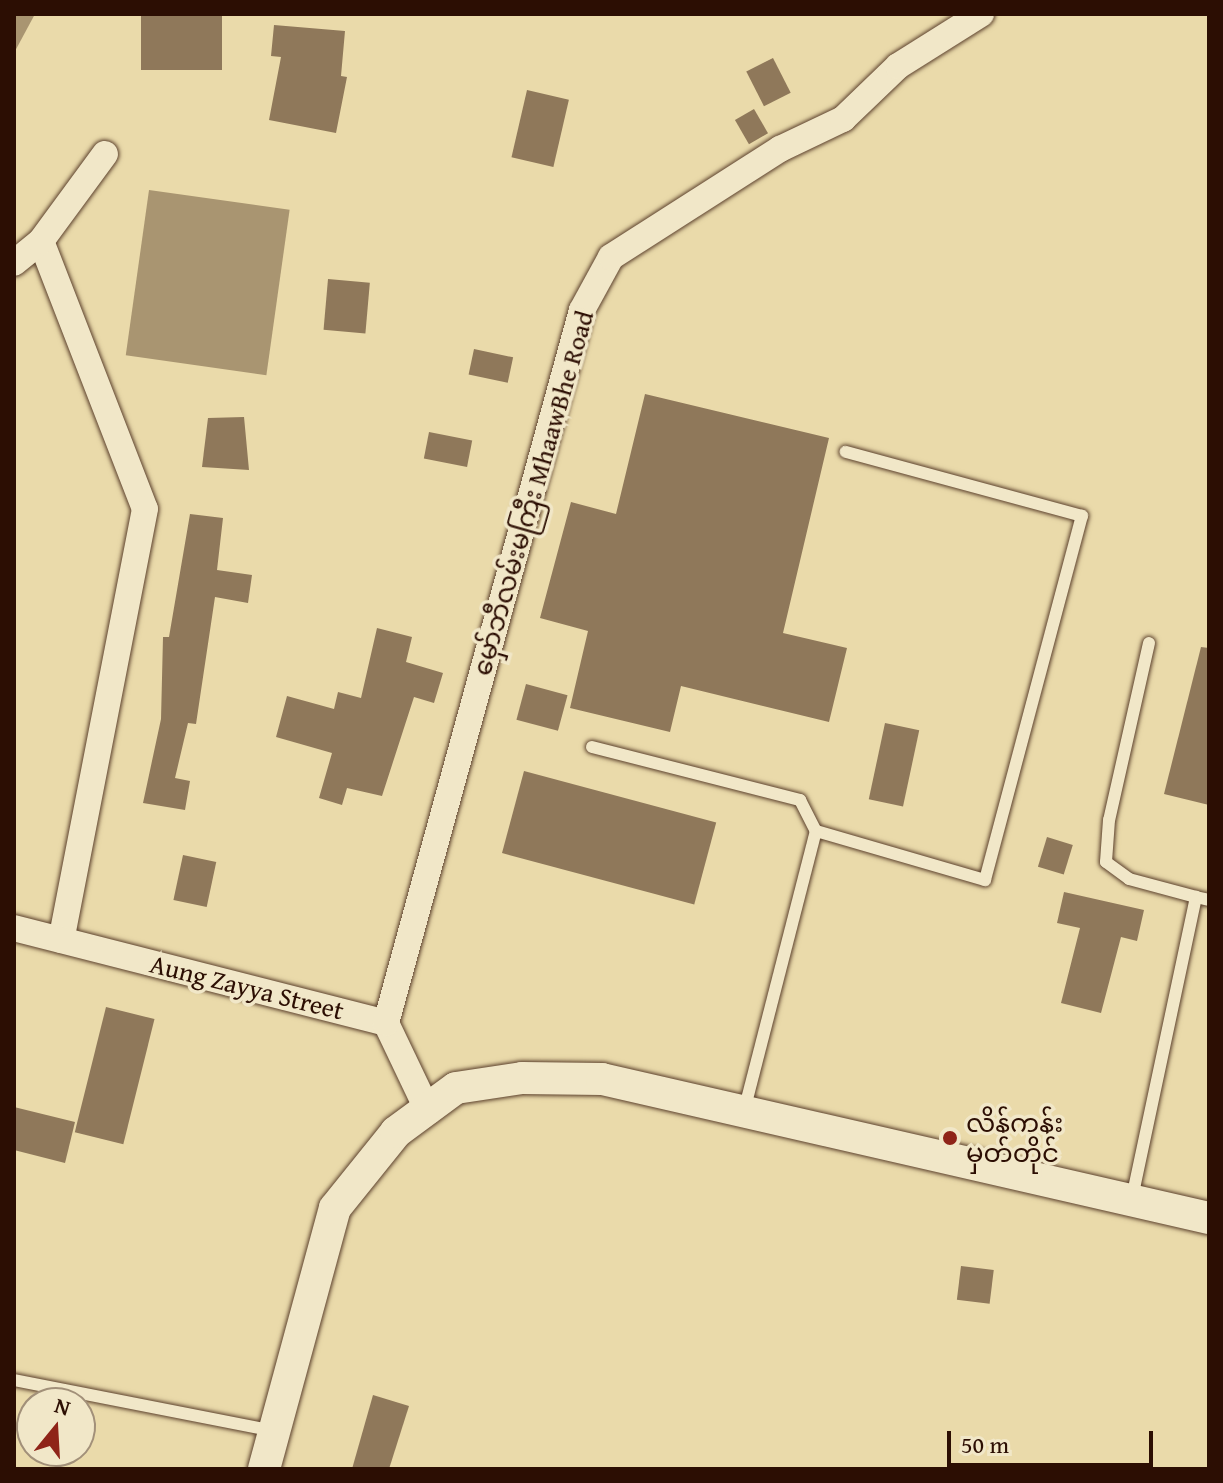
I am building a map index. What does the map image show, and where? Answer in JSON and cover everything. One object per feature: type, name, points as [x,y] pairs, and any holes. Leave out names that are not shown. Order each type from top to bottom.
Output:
[{"type":"street","name":"မှော်ဘီလမ်းမကြီး MhaawBhe Road","points":[[386,1023],[582,310],[611,257],[780,149],[843,119],[898,66],[981,14]]},
{"type":"street","points":[[14,263],[41,241],[105,154]]},
{"type":"street","points":[[41,241],[145,509],[61,940]]},
{"type":"street","name":"Aung Zayya Street","points":[[14,928],[386,1023]]},
{"type":"street","points":[[386,1023],[428,1111]]},
{"type":"street","points":[[264,1469],[335,1208],[396,1132],[456,1088],[522,1078],[602,1079],[1209,1218]]},
{"type":"lane","points":[[816,831],[985,880],[1082,516],[846,452]]},
{"type":"lane","points":[[1132,1198],[1203,898],[1129,879],[1106,862],[1109,820],[1149,643]]},
{"type":"lane","points":[[592,747],[800,800],[816,831],[744,1112]]},
{"type":"lane","points":[[14,1380],[274,1431]]},
{"type":"shaded area","points":[[14,14],[35,14],[14,53]]},
{"type":"shaded area","points":[[149,190],[290,210],[266,375],[126,355]]},
{"type":"building","points":[[141,14],[222,14],[222,70],[141,70]]},
{"type":"building","points":[[274,25],[345,31],[341,76],[347,77],[336,133],[269,120],[281,57],[271,56]]},
{"type":"building","points":[[773,58],[791,93],[764,106],[746,72]]},
{"type":"building","points":[[527,90],[569,100],[553,167],[511,157]]},
{"type":"building","points":[[754,109],[768,133],[749,144],[735,120]]},
{"type":"building","points":[[328,279],[370,283],[365,333],[324,330]]},
{"type":"building","points":[[474,349],[513,357],[508,383],[469,374]]},
{"type":"building","points":[[645,394],[829,438],[783,633],[847,648],[829,722],[681,686],[670,732],[570,708],[588,631],[540,618],[571,502],[616,514]]},
{"type":"building","points":[[244,417],[249,470],[202,467],[208,418]]},
{"type":"building","points":[[429,432],[472,440],[467,467],[424,459]]},
{"type":"building","points":[[190,514],[223,518],[217,570],[252,575],[248,603],[215,597],[196,724],[188,723],[175,778],[190,781],[185,810],[143,803],[161,719],[163,637],[169,637]]},
{"type":"building","points":[[377,628],[412,637],[406,662],[443,673],[434,703],[414,697],[382,796],[347,788],[342,805],[319,798],[332,753],[276,737],[287,696],[334,709],[338,692],[361,698]]},
{"type":"building","points":[[1201,647],[1209,648],[1209,805],[1164,794]]},
{"type":"building","points":[[526,684],[568,695],[558,731],[516,720]]},
{"type":"building","points":[[885,723],[919,730],[903,807],[869,799]]},
{"type":"building","points":[[524,771],[716,823],[694,905],[502,853]]},
{"type":"building","points":[[1047,837],[1073,845],[1064,875],[1038,867]]},
{"type":"building","points":[[183,855],[216,862],[207,907],[173,900]]},
{"type":"building","points":[[1064,892],[1144,910],[1137,941],[1121,937],[1101,1013],[1061,1003],[1080,928],[1057,923]]},
{"type":"building","points":[[106,1007],[155,1019],[123,1144],[75,1132]]},
{"type":"building","points":[[14,1107],[75,1122],[65,1163],[14,1150]]},
{"type":"building","points":[[961,1266],[994,1270],[990,1304],[957,1300]]},
{"type":"building","points":[[373,1395],[409,1406],[389,1469],[352,1469]]},
{"type":"place","name":"လိန်ကုန်း မှတ်တိုင်","points":[[950,1138]]}]
